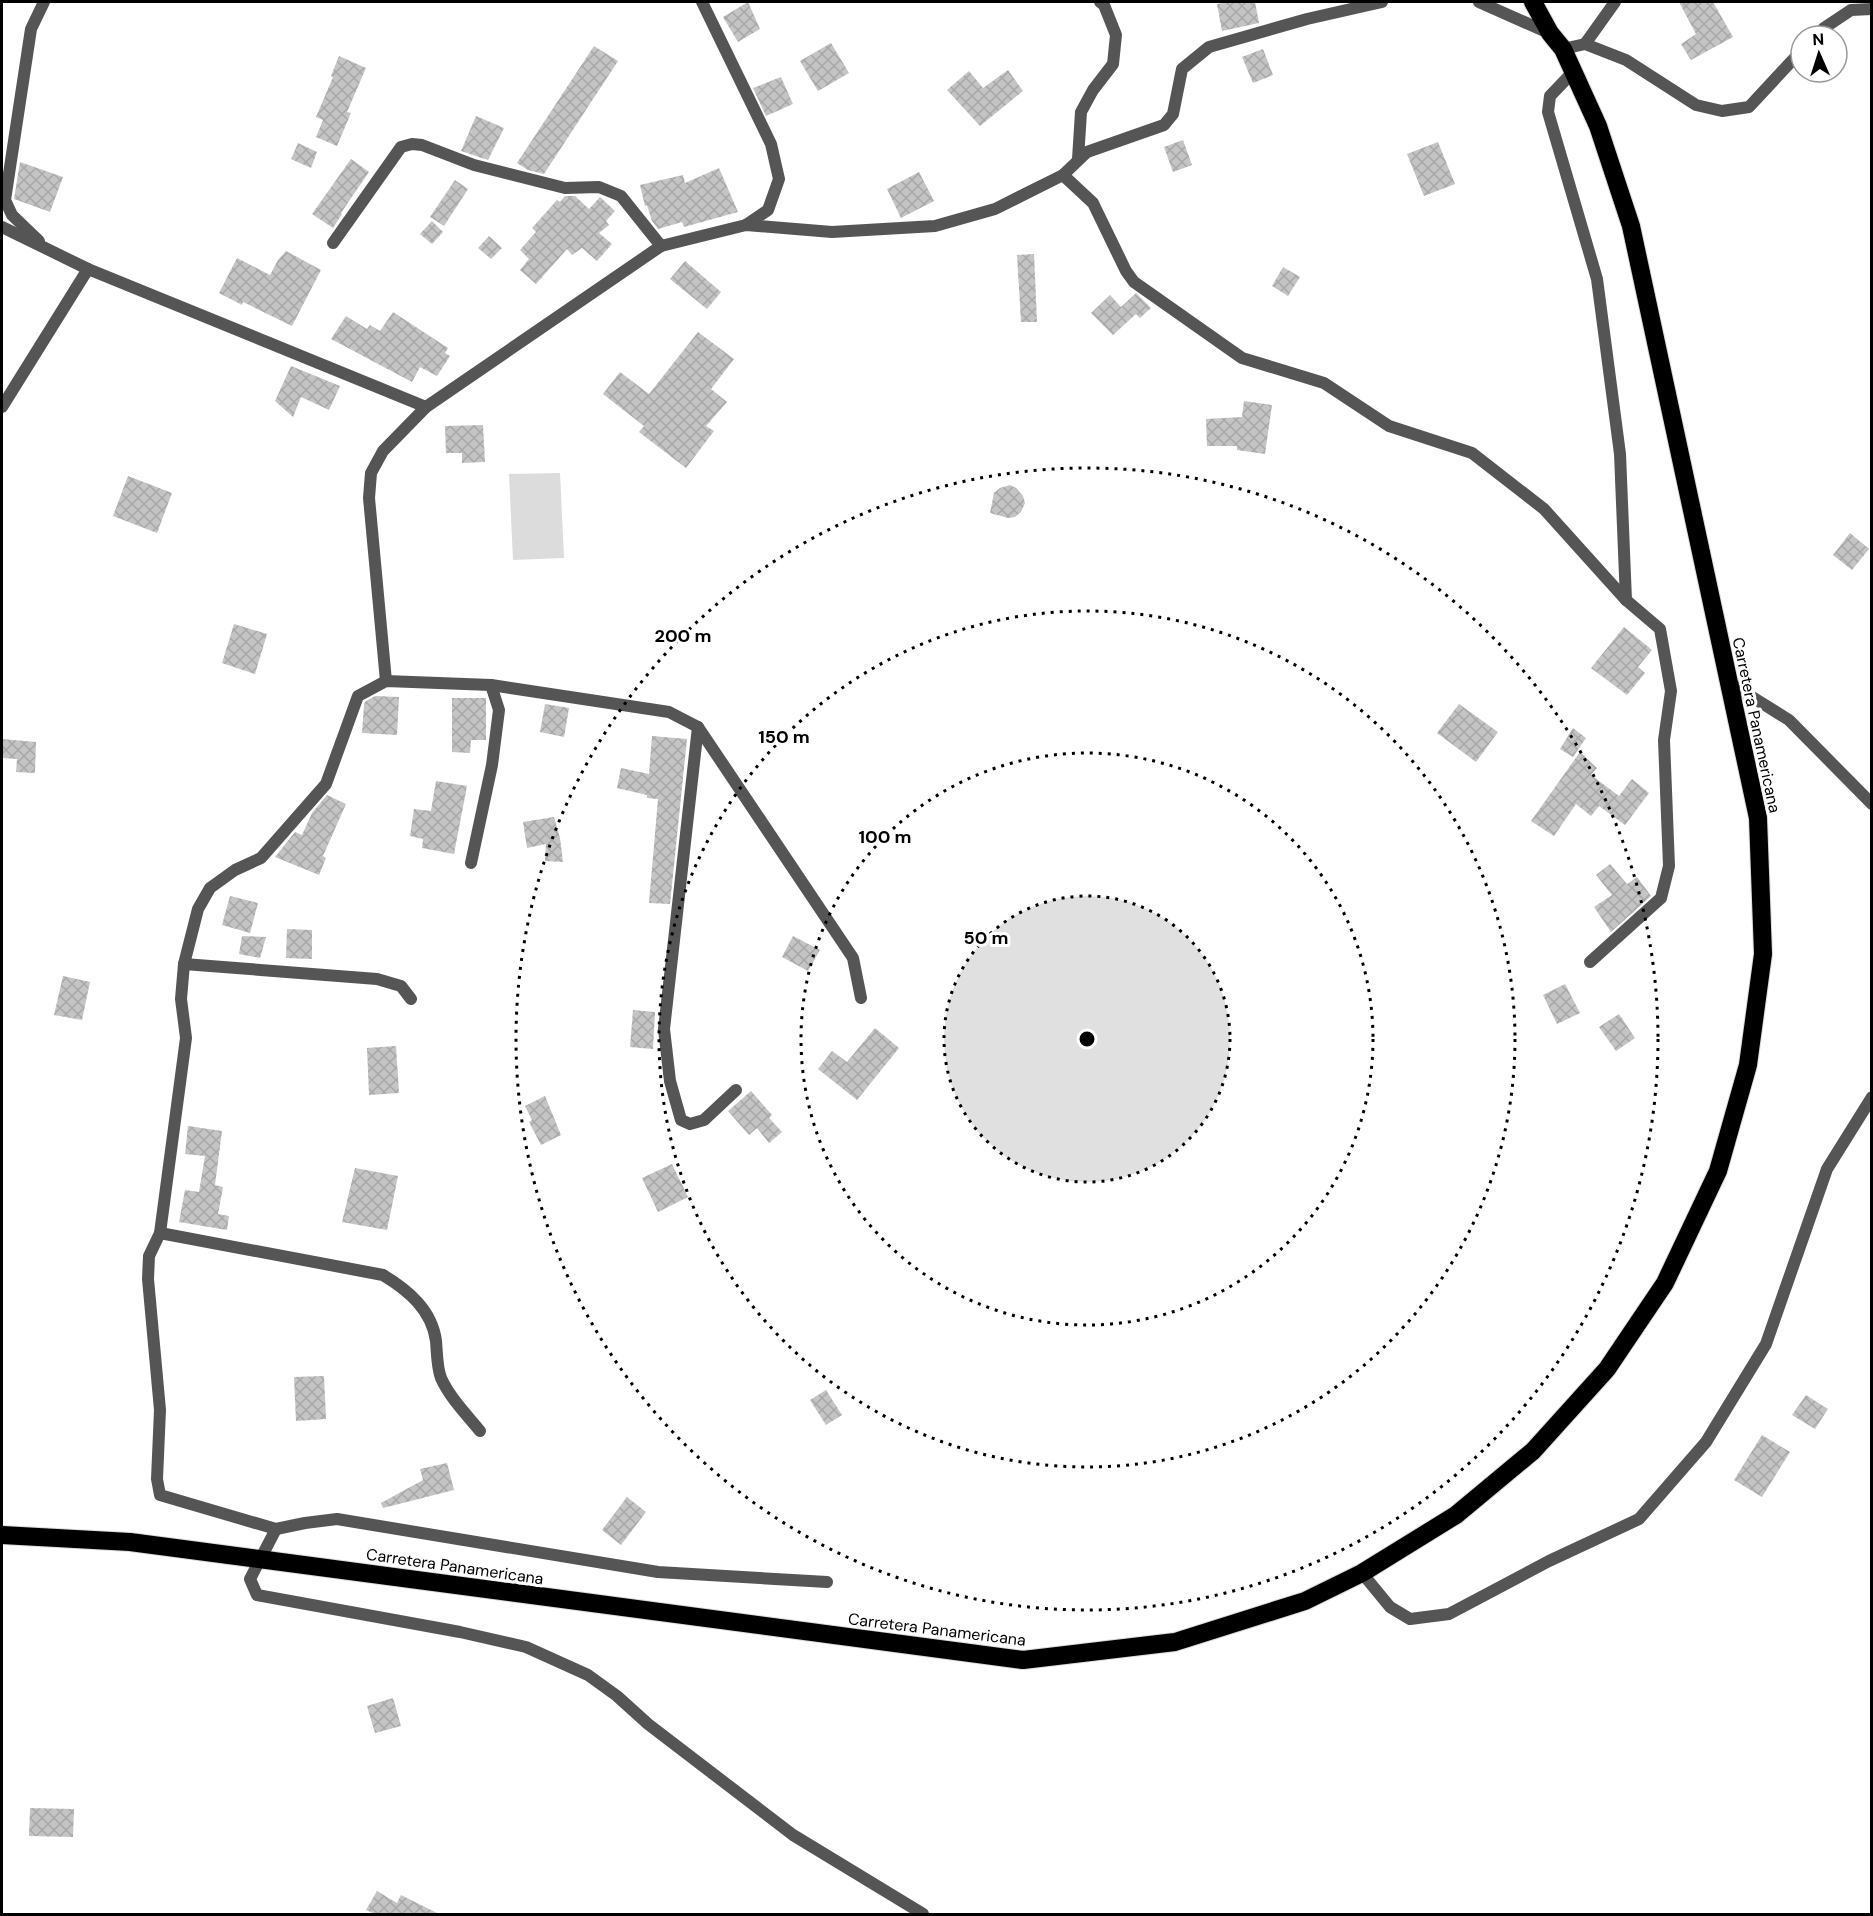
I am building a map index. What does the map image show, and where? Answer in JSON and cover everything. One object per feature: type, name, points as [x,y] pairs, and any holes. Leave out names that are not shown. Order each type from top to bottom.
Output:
[{"type":"highway","name":"Carretera Panamericana","points":[[2,1534],[130,1542],[1023,1660],[1175,1642],[1305,1601],[1362,1573],[1456,1515],[1525,1458],[1607,1369],[1665,1283],[1718,1171],[1748,1065],[1763,954],[1758,818],[1631,226],[1598,126],[1563,49],[1550,33],[1533,2]]},
{"type":"street","points":[[44,2],[31,29],[5,200],[12,215],[48,250]]},
{"type":"street","points":[[1078,159],[1081,112],[1093,90],[1113,64],[1116,35],[1104,5],[1100,2]]},
{"type":"street","points":[[386,681],[369,498],[371,473],[383,451],[426,407],[661,246],[746,225],[832,232],[935,226],[996,209],[1063,175],[1087,152],[1164,124],[1173,114],[1182,69],[1209,47],[1307,19],[1382,2]]},
{"type":"street","points":[[1479,2],[1550,33]]},
{"type":"street","points":[[1585,44],[1615,2]]},
{"type":"street","points":[[706,3],[771,144],[779,179],[768,210],[746,225]]},
{"type":"street","points":[[1830,24],[1851,10],[1872,9]]},
{"type":"street","points":[[1563,49],[1585,44],[1626,60],[1696,105],[1722,111],[1749,107],[1789,64]]},
{"type":"street","points":[[1573,72],[1550,96],[1548,112],[1597,279],[1620,454],[1626,600]]},
{"type":"street","points":[[333,243],[401,147],[412,144],[422,145],[474,165],[565,188],[599,187],[621,196],[661,246]]},
{"type":"street","points":[[1063,175],[1093,203],[1126,271],[1134,282],[1242,358],[1324,383],[1389,426],[1472,453],[1544,509],[1626,600],[1660,629],[1671,691],[1664,741],[1669,866],[1661,898],[1590,962]]},
{"type":"street","points":[[2,226],[88,269],[426,407]]},
{"type":"street","points":[[2,408],[88,269]]},
{"type":"street","points":[[827,1581],[658,1572],[337,1519],[305,1522],[276,1530],[160,1495],[157,1479],[160,1410],[148,1280],[149,1256],[160,1233],[186,1038],[181,999],[184,964],[198,909],[210,888],[235,870],[261,858],[326,784],[358,696],[386,681],[491,685],[669,712],[698,727],[853,958],[861,998]]},
{"type":"street","points":[[1728,682],[1789,720],[1872,804]]},
{"type":"street","points":[[471,862],[492,765],[499,711],[491,685]]},
{"type":"street","points":[[698,727],[664,1029],[670,1081],[681,1120],[690,1124],[704,1120],[736,1090]]},
{"type":"street","points":[[184,964],[377,979],[401,986],[411,999]]},
{"type":"street","points":[[1362,1573],[1390,1607],[1410,1619],[1449,1614],[1549,1561],[1639,1519],[1706,1442],[1766,1344],[1827,1169],[1872,1097]]},
{"type":"street","points":[[160,1233],[383,1275],[404,1288],[420,1304],[435,1329],[440,1377],[480,1431]]},
{"type":"street","points":[[276,1530],[258,1560],[250,1579],[257,1595],[460,1632],[526,1647],[588,1675],[793,1835],[923,1914]]},
{"type":"shaded area","points":[[560,473],[564,558],[513,560],[509,474]]},
{"type":"building","points":[[748,2],[760,29],[738,42],[723,17]]},
{"type":"building","points":[[1255,2],[1259,23],[1222,31],[1217,4]]},
{"type":"building","points":[[1679,2],[1713,2],[1733,37],[1691,60],[1681,44],[1696,34]]},
{"type":"building","points":[[831,43],[849,73],[818,91],[800,61]]},
{"type":"building","points":[[594,46],[618,61],[544,174],[528,170],[517,163]]},
{"type":"building","points":[[1263,49],[1273,75],[1253,83],[1242,57]]},
{"type":"building","points":[[339,56],[366,68],[347,112],[351,113],[337,146],[316,137],[323,120],[316,117]]},
{"type":"building","points":[[1008,70],[1023,91],[980,126],[947,90],[969,71],[983,88]]},
{"type":"building","points":[[781,77],[793,104],[766,116],[753,88]]},
{"type":"building","points":[[476,116],[504,128],[488,160],[461,151]]},
{"type":"building","points":[[1183,140],[1192,165],[1173,172],[1164,147]]},
{"type":"building","points":[[1438,142],[1455,184],[1424,196],[1407,154]]},
{"type":"building","points":[[298,143],[317,152],[311,168],[291,159]]},
{"type":"building","points":[[351,159],[369,172],[333,228],[312,214]]},
{"type":"building","points":[[20,162],[63,177],[50,212],[14,199]]},
{"type":"building","points":[[719,168],[738,212],[684,227],[682,222],[658,229],[652,221],[647,205],[645,206],[640,185],[683,175],[685,183]]},
{"type":"building","points":[[919,172],[934,201],[901,218],[887,189]]},
{"type":"building","points":[[455,180],[468,189],[444,226],[430,217]]},
{"type":"building","points":[[565,196],[575,196],[589,209],[600,197],[615,211],[606,221],[609,225],[599,233],[612,244],[597,261],[582,248],[572,255],[567,249],[536,284],[520,270],[529,259],[520,250],[536,232],[532,228],[557,200],[560,202]]},
{"type":"building","points":[[432,221],[443,232],[432,244],[420,234]]},
{"type":"building","points":[[489,236],[502,248],[491,259],[478,248]]},
{"type":"building","points":[[286,251],[321,270],[292,326],[219,293],[237,258],[270,275]]},
{"type":"building","points":[[1034,254],[1037,322],[1021,322],[1017,255]]},
{"type":"building","points":[[685,261],[721,292],[707,309],[670,279]]},
{"type":"building","points":[[1283,267],[1300,277],[1288,296],[1272,286]]},
{"type":"building","points":[[1136,293],[1151,308],[1140,318],[1136,314],[1113,335],[1091,313],[1110,295],[1121,307]]},
{"type":"building","points":[[393,312],[448,348],[445,353],[450,356],[437,376],[420,367],[412,382],[331,339],[346,316],[367,329],[370,325],[380,331]]},
{"type":"building","points":[[698,332],[734,359],[711,389],[727,402],[706,426],[714,431],[686,468],[639,432],[644,426],[603,394],[620,372],[649,394]]},
{"type":"building","points":[[291,366],[340,386],[329,410],[301,397],[293,417],[275,401]]},
{"type":"building","points":[[1244,401],[1272,405],[1265,454],[1237,450],[1237,446],[1207,446],[1206,419],[1242,417]]},
{"type":"building","points":[[483,425],[485,462],[462,463],[462,453],[446,453],[445,426]]},
{"type":"building","points":[[128,476],[172,493],[157,533],[113,516]]},
{"type":"building","points":[[1010,485],[1023,496],[1025,503],[1021,512],[1015,517],[1008,518],[990,513],[994,493]]},
{"type":"building","points":[[1850,533],[1869,549],[1852,570],[1833,555]]},
{"type":"building","points":[[234,624],[267,634],[255,674],[222,663]]},
{"type":"building","points":[[1624,627],[1652,650],[1638,667],[1645,673],[1627,695],[1591,668]]},
{"type":"building","points":[[375,696],[399,697],[397,735],[362,733],[365,702]]},
{"type":"building","points":[[452,698],[486,698],[486,740],[471,740],[470,753],[452,752]]},
{"type":"building","points":[[545,704],[569,708],[564,737],[540,732]]},
{"type":"building","points":[[1459,704],[1498,732],[1476,762],[1437,733]]},
{"type":"building","points":[[1573,728],[1586,738],[1573,757],[1560,749]]},
{"type":"building","points":[[652,736],[687,739],[670,904],[649,903],[658,799],[647,798],[647,795],[617,788],[621,768],[649,774]]},
{"type":"building","points":[[2,739],[36,742],[35,773],[16,772],[17,759],[2,758]]},
{"type":"building","points":[[1580,752],[1597,768],[1591,775],[1619,796],[1632,779],[1649,793],[1625,825],[1599,806],[1591,816],[1576,804],[1554,836],[1531,821]]},
{"type":"building","points":[[436,781],[467,786],[454,854],[422,848],[423,839],[410,836],[414,809],[431,811]]},
{"type":"building","points":[[327,795],[346,804],[323,856],[326,858],[319,875],[275,857],[295,832],[302,835],[312,813]]},
{"type":"building","points":[[554,817],[563,862],[545,861],[546,844],[527,848],[523,822]]},
{"type":"building","points":[[1610,864],[1627,884],[1637,877],[1651,896],[1611,932],[1594,907],[1612,895],[1596,875]]},
{"type":"building","points":[[230,896],[258,903],[250,933],[222,925]]},
{"type":"building","points":[[287,929],[312,930],[312,959],[286,958]]},
{"type":"building","points":[[242,936],[266,937],[260,958],[239,954]]},
{"type":"building","points":[[793,936],[820,950],[808,971],[782,957]]},
{"type":"building","points":[[63,976],[90,982],[82,1020],[54,1015]]},
{"type":"building","points":[[1565,984],[1580,1013],[1557,1024],[1543,995]]},
{"type":"building","points":[[633,1010],[655,1012],[653,1049],[630,1047]]},
{"type":"building","points":[[1619,1014],[1635,1038],[1616,1051],[1599,1027]]},
{"type":"building","points":[[875,1028],[899,1048],[857,1100],[818,1069],[832,1051],[847,1062]]},
{"type":"building","points":[[396,1046],[399,1093],[369,1095],[367,1048]]},
{"type":"building","points":[[751,1091],[772,1115],[769,1118],[782,1132],[769,1143],[757,1128],[749,1135],[728,1111]]},
{"type":"building","points":[[545,1096],[561,1135],[541,1145],[529,1122],[532,1120],[525,1106]]},
{"type":"building","points":[[188,1126],[222,1131],[215,1185],[223,1187],[218,1214],[229,1216],[227,1230],[179,1222],[185,1190],[199,1192],[205,1156],[185,1154]]},
{"type":"building","points":[[672,1164],[688,1197],[658,1212],[642,1178]]},
{"type":"building","points":[[355,1168],[398,1176],[387,1230],[342,1222]]},
{"type":"building","points":[[324,1376],[326,1419],[296,1421],[294,1377]]},
{"type":"building","points":[[826,1390],[842,1415],[826,1425],[810,1400]]},
{"type":"building","points":[[1806,1395],[1828,1409],[1815,1429],[1792,1415]]},
{"type":"building","points":[[1762,1435],[1790,1452],[1762,1497],[1734,1480]]},
{"type":"building","points":[[447,1463],[454,1490],[383,1508],[381,1503],[423,1480],[420,1469]]},
{"type":"building","points":[[627,1497],[646,1512],[621,1545],[602,1530]]},
{"type":"building","points":[[393,1698],[401,1726],[375,1733],[367,1706]]},
{"type":"building","points":[[30,1808],[74,1809],[73,1837],[29,1836]]},
{"type":"building","points":[[377,1891],[397,1903],[401,1895],[439,1914],[375,1914],[366,1910]]}]
